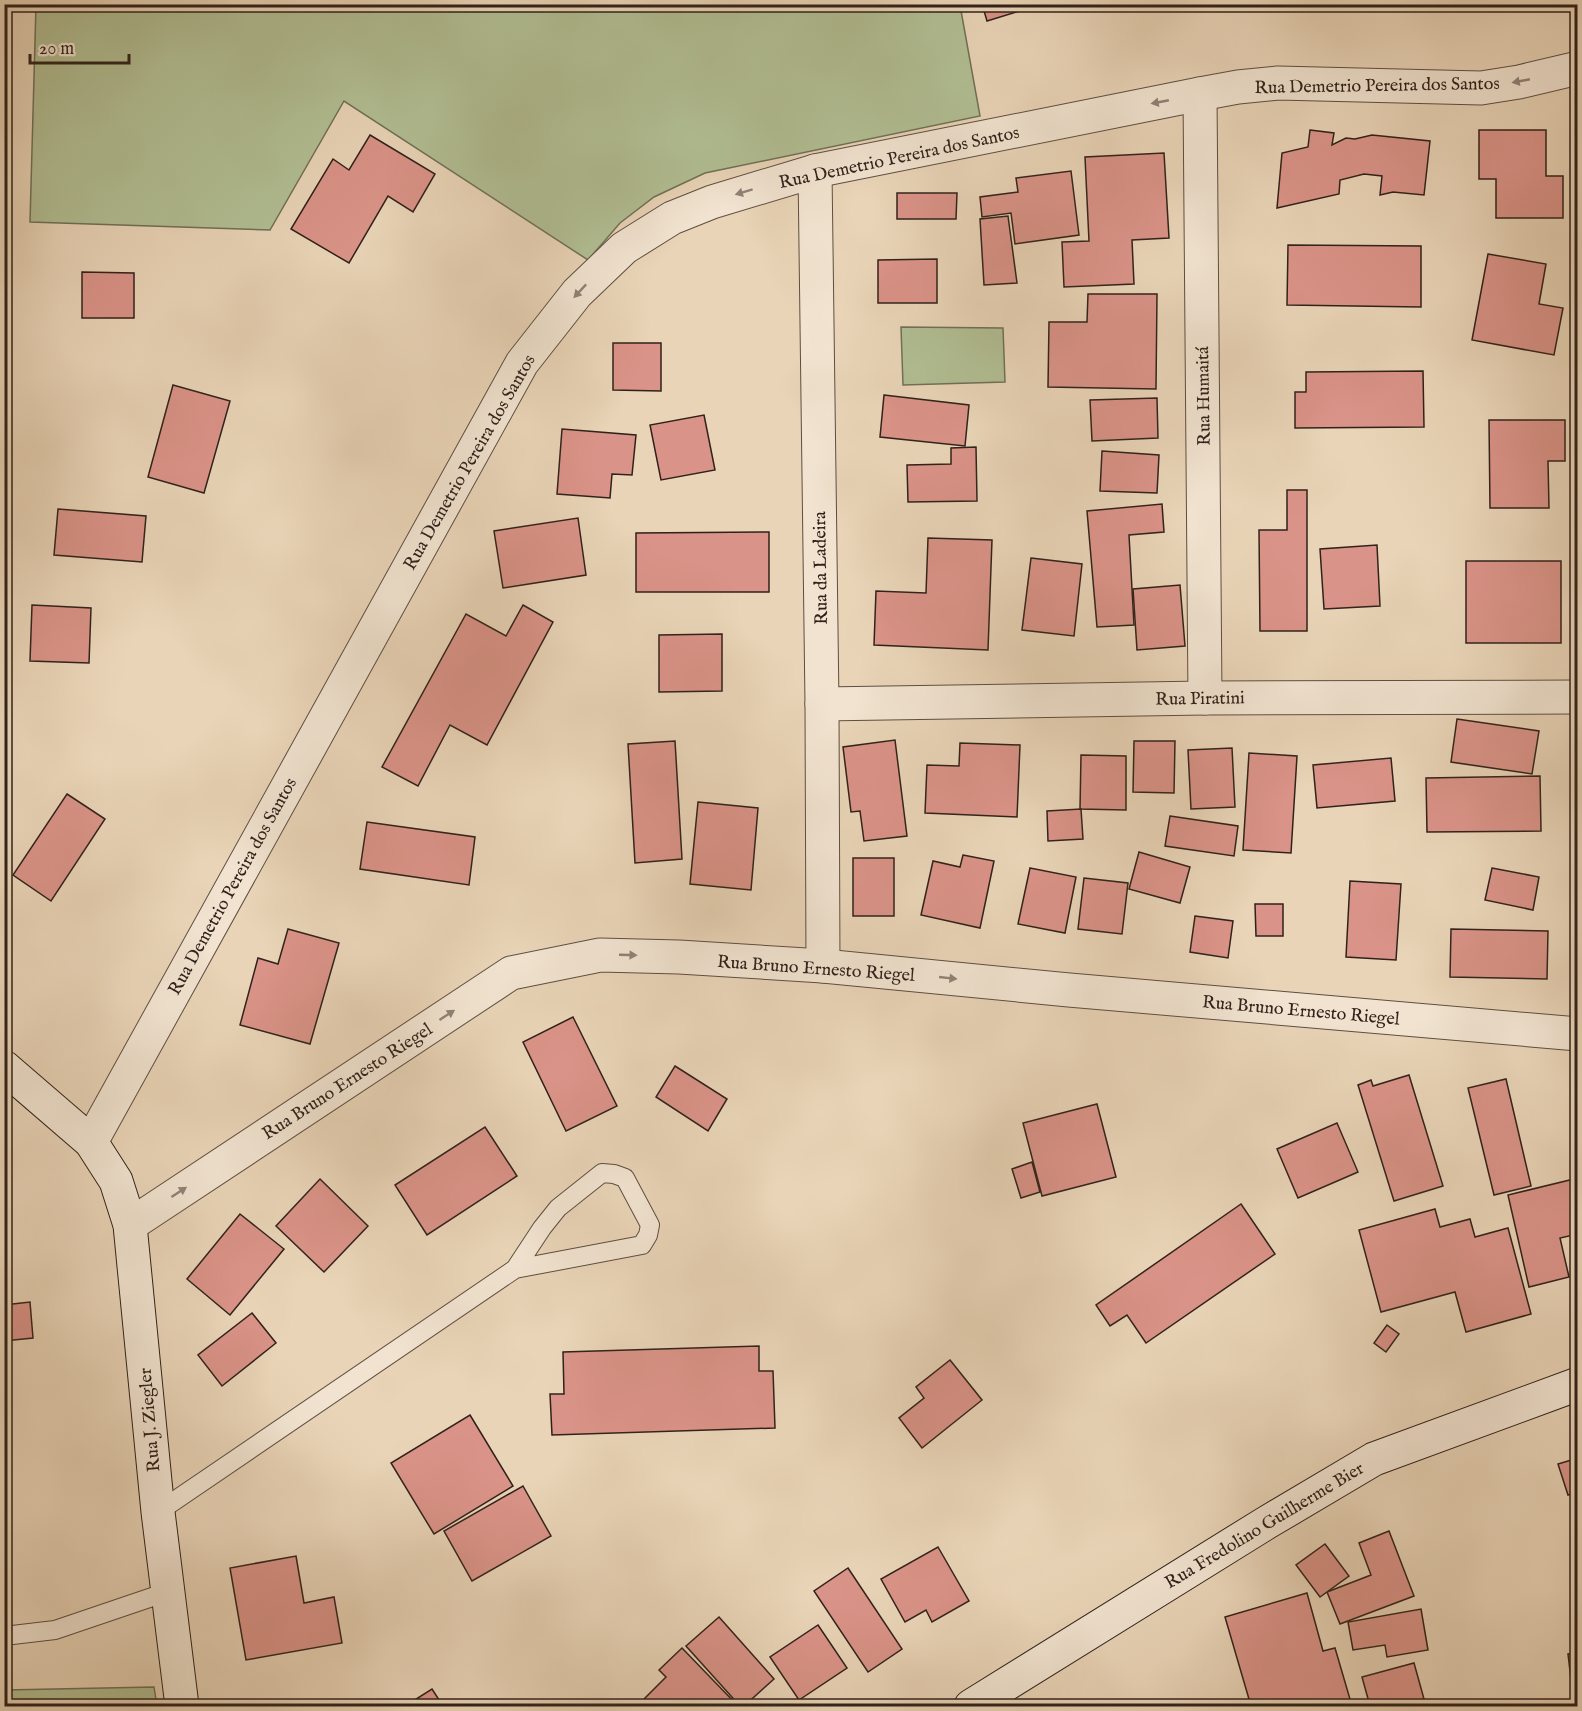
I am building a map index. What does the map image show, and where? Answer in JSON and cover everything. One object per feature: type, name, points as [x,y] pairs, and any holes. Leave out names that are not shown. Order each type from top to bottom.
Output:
[{"type":"street","name":"Rua Demetrio Pereira dos Santos","points":[[91,1142],[522,363],[577,293],[624,248],[672,218],[712,202],[815,171],[1200,94],[1278,83],[1481,88],[1578,68]]},
{"type":"street","name":"Rua Humaitá","points":[[1200,94],[1205,698]]},
{"type":"street","name":"Rua da Ladeira","points":[[815,171],[823,966]]},
{"type":"street","name":"Rua Piratini","points":[[822,704],[1205,698],[1578,697]]},
{"type":"street","name":"Rua Bruno Ernesto Riegel","points":[[130,1225],[511,973],[600,954],[823,966],[1069,990],[1578,1034]]},
{"type":"street","name":"Rua J. Ziegler","points":[[4,1067],[91,1142],[116,1181],[130,1225],[158,1512],[182,1707]]},
{"type":"street","name":"Rua Fredolino Guilherme Bier","points":[[971,1707],[1266,1523],[1374,1459],[1578,1384]]},
{"type":"lane","points":[[158,1512],[515,1269],[542,1228],[558,1209],[602,1173],[625,1178],[650,1225],[648,1236],[642,1245],[515,1269]]},
{"type":"lane","points":[[4,1636],[55,1630],[167,1592]]},
{"type":"green space","points":[[36,5],[960,5],[980,116],[705,173],[654,197],[620,223],[588,260],[344,101],[270,230],[30,222]]},
{"type":"green space","points":[[901,327],[1003,328],[1005,382],[903,385]]},
{"type":"green space","points":[[154,1687],[157,1706],[5,1706],[5,1690]]},
{"type":"building","points":[[982,4],[1043,4],[987,21]]},
{"type":"building","points":[[1310,130],[1334,133],[1332,145],[1346,138],[1355,139],[1372,135],[1430,141],[1424,195],[1393,192],[1380,195],[1382,176],[1364,174],[1340,180],[1339,194],[1277,208],[1282,153],[1308,147]]},
{"type":"building","points":[[1479,130],[1546,130],[1546,176],[1563,176],[1563,218],[1496,218],[1496,179],[1479,179]]},
{"type":"building","points":[[370,135],[435,174],[413,212],[388,196],[349,263],[291,229],[333,159],[349,170]]},
{"type":"building","points":[[1164,153],[1169,238],[1132,240],[1134,284],[1064,287],[1062,242],[1089,241],[1085,157]]},
{"type":"building","points":[[1071,171],[1079,235],[1015,244],[1011,213],[982,217],[980,197],[1018,192],[1016,178]]},
{"type":"building","points":[[897,193],[957,193],[956,219],[897,219]]},
{"type":"building","points":[[1008,216],[1017,283],[984,285],[980,219]]},
{"type":"building","points":[[1288,245],[1421,246],[1421,307],[1287,305]]},
{"type":"building","points":[[1488,254],[1546,264],[1539,304],[1563,308],[1554,355],[1472,340]]},
{"type":"building","points":[[937,259],[937,303],[878,303],[878,260]]},
{"type":"building","points":[[82,272],[134,273],[134,318],[82,318]]},
{"type":"building","points":[[1088,294],[1157,294],[1156,389],[1048,387],[1049,322],[1087,322]]},
{"type":"building","points":[[613,343],[661,343],[661,391],[613,390]]},
{"type":"building","points":[[1423,371],[1424,427],[1295,428],[1295,392],[1306,392],[1306,372]]},
{"type":"building","points":[[173,385],[230,401],[204,493],[148,477]]},
{"type":"building","points":[[884,395],[969,405],[965,446],[880,437]]},
{"type":"building","points":[[1157,398],[1158,438],[1092,441],[1090,400]]},
{"type":"building","points":[[704,415],[715,470],[661,480],[650,425]]},
{"type":"building","points":[[1489,420],[1565,420],[1565,461],[1548,461],[1549,508],[1490,508]]},
{"type":"building","points":[[562,429],[636,435],[632,475],[612,474],[610,498],[557,494]]},
{"type":"building","points":[[976,447],[977,501],[908,502],[907,465],[951,464],[951,448]]},
{"type":"building","points":[[1102,451],[1159,455],[1157,493],[1100,491]]},
{"type":"building","points":[[1287,490],[1307,490],[1307,631],[1260,631],[1259,530],[1287,530]]},
{"type":"building","points":[[1162,504],[1164,532],[1129,535],[1134,625],[1097,627],[1087,511]]},
{"type":"building","points":[[58,509],[146,516],[142,562],[54,555]]},
{"type":"building","points":[[578,518],[586,575],[503,588],[494,531]]},
{"type":"building","points":[[769,532],[769,592],[636,592],[636,533]]},
{"type":"building","points":[[928,538],[992,540],[988,650],[874,645],[876,591],[926,593]]},
{"type":"building","points":[[1377,545],[1380,606],[1324,609],[1320,549]]},
{"type":"building","points":[[1031,558],[1082,564],[1074,636],[1022,630]]},
{"type":"building","points":[[1466,561],[1561,561],[1561,643],[1466,643]]},
{"type":"building","points":[[1180,585],[1185,646],[1137,650],[1133,589]]},
{"type":"building","points":[[32,605],[91,608],[89,663],[30,661]]},
{"type":"building","points":[[523,605],[553,622],[487,745],[450,725],[418,786],[382,767],[466,614],[506,636]]},
{"type":"building","points":[[722,634],[722,691],[659,692],[659,635]]},
{"type":"building","points":[[1457,719],[1539,731],[1532,774],[1451,762]]},
{"type":"building","points":[[895,740],[907,836],[864,841],[860,811],[851,812],[843,747]]},
{"type":"building","points":[[675,741],[682,859],[635,863],[628,744]]},
{"type":"building","points":[[1134,741],[1175,741],[1174,793],[1133,792]]},
{"type":"building","points":[[960,743],[1020,745],[1017,817],[925,813],[927,765],[959,766]]},
{"type":"building","points":[[1232,748],[1235,807],[1191,809],[1188,750]]},
{"type":"building","points":[[1249,753],[1297,756],[1291,853],[1243,850]]},
{"type":"building","points":[[1081,755],[1126,756],[1126,810],[1080,809]]},
{"type":"building","points":[[1391,758],[1395,801],[1317,808],[1313,765]]},
{"type":"building","points":[[1540,776],[1541,831],[1427,832],[1426,778]]},
{"type":"building","points":[[67,794],[105,819],[51,901],[13,875]]},
{"type":"building","points":[[698,802],[758,808],[751,890],[690,884]]},
{"type":"building","points":[[1081,809],[1083,839],[1048,841],[1047,811]]},
{"type":"building","points":[[1170,816],[1238,826],[1234,856],[1165,846]]},
{"type":"building","points":[[367,822],[475,837],[469,885],[360,869]]},
{"type":"building","points":[[1139,852],[1190,867],[1180,903],[1129,889]]},
{"type":"building","points":[[963,855],[994,861],[980,928],[921,915],[933,861],[960,867]]},
{"type":"building","points":[[853,858],[894,858],[894,916],[853,916]]},
{"type":"building","points":[[1030,868],[1076,877],[1065,933],[1018,924]]},
{"type":"building","points":[[1492,868],[1539,877],[1533,910],[1485,900]]},
{"type":"building","points":[[1084,878],[1128,883],[1122,934],[1078,929]]},
{"type":"building","points":[[1350,881],[1401,884],[1396,960],[1346,957]]},
{"type":"building","points":[[1255,904],[1283,904],[1283,936],[1256,936]]},
{"type":"building","points":[[1195,916],[1233,921],[1228,958],[1190,952]]},
{"type":"building","points":[[288,929],[339,943],[310,1044],[240,1025],[258,958],[278,964]]},
{"type":"building","points":[[1451,929],[1548,931],[1547,979],[1450,977]]},
{"type":"building","points":[[573,1017],[617,1106],[566,1131],[523,1042]]},
{"type":"building","points":[[675,1066],[727,1099],[708,1131],[656,1097]]},
{"type":"building","points":[[1409,1075],[1443,1186],[1394,1201],[1358,1085],[1371,1080],[1373,1086]]},
{"type":"building","points":[[1506,1079],[1531,1186],[1494,1195],[1468,1088]]},
{"type":"building","points":[[1097,1104],[1116,1177],[1042,1196],[1023,1123]]},
{"type":"building","points":[[1337,1123],[1358,1172],[1298,1198],[1277,1149]]},
{"type":"building","points":[[485,1127],[517,1176],[427,1235],[395,1185]]},
{"type":"building","points":[[1032,1162],[1040,1192],[1021,1198],[1012,1169]]},
{"type":"building","points":[[1578,1178],[1578,1234],[1560,1238],[1569,1277],[1529,1287],[1508,1195]]},
{"type":"building","points":[[320,1179],[368,1226],[324,1272],[276,1226]]},
{"type":"building","points":[[1241,1204],[1275,1254],[1146,1343],[1127,1315],[1110,1326],[1096,1305]]},
{"type":"building","points":[[1435,1209],[1440,1227],[1470,1219],[1475,1237],[1508,1228],[1531,1314],[1466,1332],[1455,1292],[1381,1312],[1359,1230]]},
{"type":"building","points":[[240,1214],[284,1249],[230,1315],[187,1279]]},
{"type":"building","points":[[30,1302],[33,1338],[4,1341],[4,1305]]},
{"type":"building","points":[[252,1313],[276,1343],[222,1386],[198,1355]]},
{"type":"building","points":[[1387,1325],[1399,1334],[1386,1352],[1374,1343]]},
{"type":"building","points":[[759,1346],[759,1371],[773,1371],[775,1428],[552,1435],[550,1394],[564,1394],[563,1352]]},
{"type":"building","points":[[950,1360],[982,1400],[922,1448],[899,1418],[924,1398],[916,1387]]},
{"type":"building","points":[[470,1415],[513,1486],[434,1534],[391,1463]]},
{"type":"building","points":[[1578,1458],[1578,1492],[1568,1495],[1558,1464]]},
{"type":"building","points":[[523,1486],[551,1536],[472,1581],[444,1531]]},
{"type":"building","points":[[1389,1531],[1414,1596],[1340,1624],[1327,1592],[1371,1575],[1359,1543]]},
{"type":"building","points":[[1325,1544],[1349,1576],[1320,1597],[1296,1565]]},
{"type":"building","points":[[938,1547],[969,1601],[932,1622],[926,1610],[905,1622],[881,1579]]},
{"type":"building","points":[[296,1556],[304,1603],[334,1597],[342,1643],[246,1660],[230,1568]]},
{"type":"building","points":[[848,1568],[902,1649],[868,1672],[814,1591]]},
{"type":"building","points":[[1307,1593],[1323,1651],[1335,1648],[1352,1706],[1251,1706],[1225,1617]]},
{"type":"building","points":[[1421,1609],[1428,1650],[1387,1657],[1385,1645],[1353,1650],[1348,1622]]},
{"type":"building","points":[[719,1617],[774,1679],[744,1706],[740,1706],[686,1646]]},
{"type":"building","points":[[818,1625],[847,1668],[799,1700],[770,1657]]},
{"type":"building","points":[[682,1648],[738,1706],[643,1706],[640,1703],[666,1677],[659,1670]]},
{"type":"building","points":[[1578,1653],[1578,1706],[1574,1706],[1568,1654]]},
{"type":"building","points":[[1414,1663],[1424,1699],[1398,1706],[1370,1706],[1362,1677]]},
{"type":"building","points":[[432,1689],[443,1706],[405,1706]]}]
